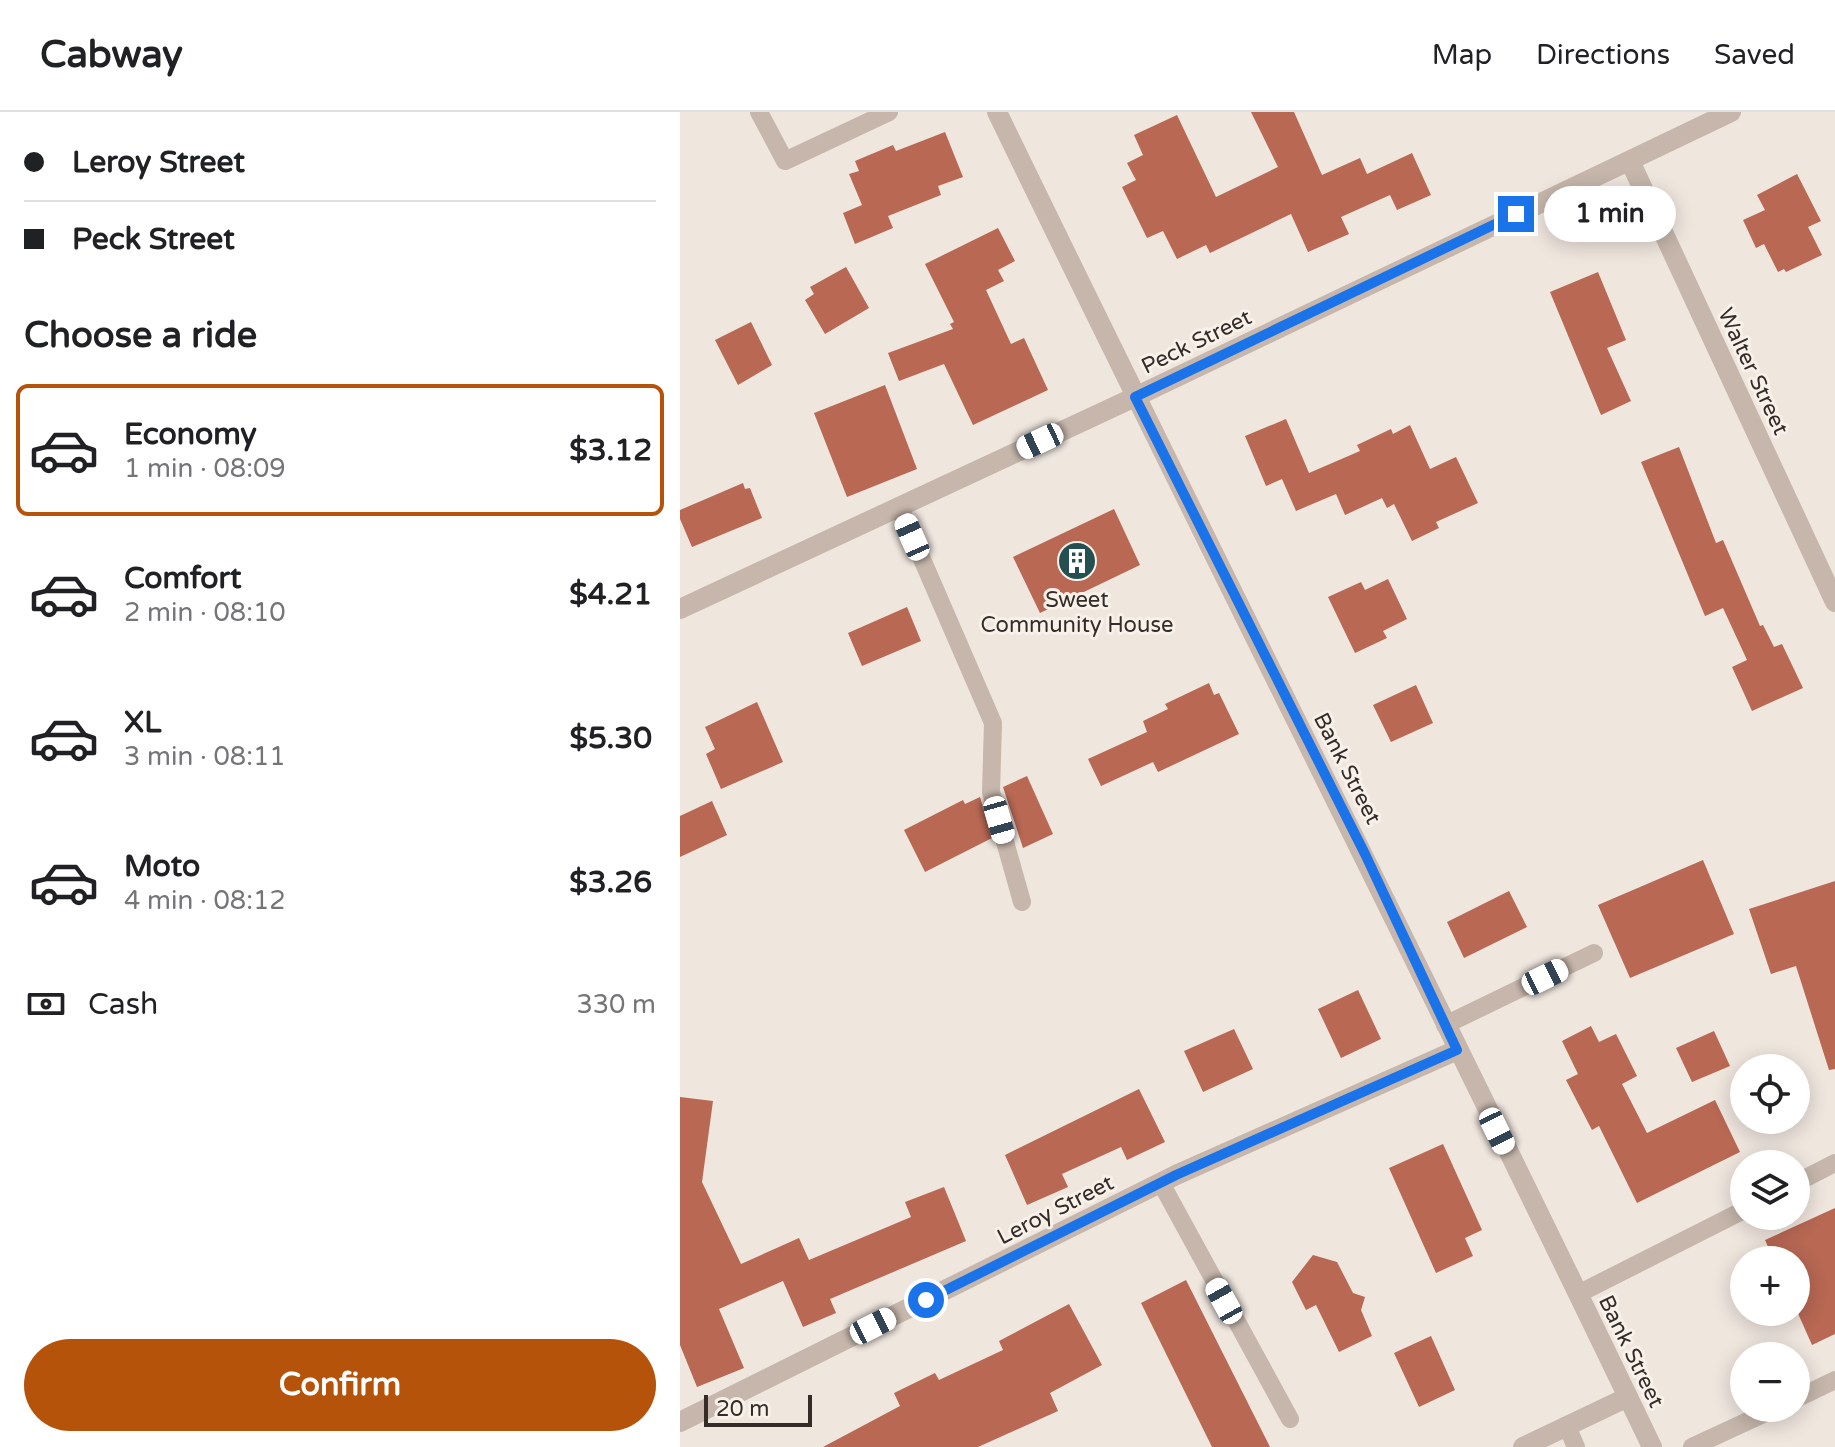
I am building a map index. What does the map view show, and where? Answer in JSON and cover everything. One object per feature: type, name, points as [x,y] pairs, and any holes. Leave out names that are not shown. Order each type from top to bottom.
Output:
[{"type":"street","name":"Bank Street","points":[[997,112],[1135,397],[1365,854],[1457,1050],[1652,1447]]},
{"type":"street","name":"Peck Street","points":[[680,609],[1135,397],[1731,112]]},
{"type":"street","name":"Walter Street","points":[[1630,161],[1835,602]]},
{"type":"street","name":"Leroy Street","points":[[680,1422],[1161,1183],[1457,1050]]},
{"type":"street","points":[[1523,1447],[1628,1397]]},
{"type":"lane","points":[[759,112],[785,161],[889,112]]},
{"type":"lane","points":[[899,506],[993,723],[991,792],[1022,902]]},
{"type":"lane","points":[[1445,1025],[1594,953]]},
{"type":"lane","points":[[1810,1176],[1835,1163]]},
{"type":"lane","points":[[1161,1183],[1290,1419]]},
{"type":"lane","points":[[1578,1294],[1730,1217]]},
{"type":"lane","points":[[1810,1392],[1835,1380]]},
{"type":"lane","points":[[1692,1447],[1746,1422]]},
{"type":"lane","points":[[1567,1426],[1576,1447]]},
{"type":"building","points":[[1251,112],[1294,112],[1322,175],[1360,158],[1367,174],[1412,153],[1431,195],[1397,210],[1390,195],[1341,217],[1349,234],[1308,252],[1291,214],[1210,253],[1206,245],[1177,259],[1163,231],[1147,238],[1122,187],[1136,180],[1127,163],[1143,155],[1134,135],[1177,115],[1216,197],[1278,167]]},
{"type":"building","points":[[945,132],[963,177],[938,186],[941,195],[888,216],[893,228],[855,244],[843,213],[862,205],[849,174],[859,171],[855,161],[893,145],[896,151]]},
{"type":"building","points":[[1797,174],[1821,221],[1808,227],[1822,255],[1786,272],[1784,269],[1778,272],[1764,244],[1756,248],[1743,220],[1765,210],[1757,195]]},
{"type":"building","points":[[998,228],[1015,261],[998,270],[1004,281],[986,290],[1011,344],[1024,338],[1048,390],[973,425],[944,364],[899,381],[888,353],[953,329],[950,324],[954,322],[925,264]]},
{"type":"building","points":[[846,267],[869,308],[825,334],[805,300],[814,294],[810,287]]},
{"type":"building","points":[[1598,272],[1626,340],[1607,348],[1631,401],[1601,415],[1550,292]]},
{"type":"building","points":[[751,322],[772,365],[738,385],[715,340]]},
{"type":"building","points":[[885,385],[917,469],[847,497],[814,413]]},
{"type":"building","points":[[1286,419],[1309,473],[1360,451],[1357,445],[1391,429],[1393,434],[1410,425],[1430,469],[1456,457],[1478,503],[1436,522],[1439,528],[1412,541],[1394,504],[1387,508],[1382,498],[1345,515],[1336,494],[1296,511],[1282,479],[1266,486],[1245,436]]},
{"type":"building","points":[[1679,447],[1716,543],[1723,540],[1760,626],[1763,625],[1774,647],[1782,644],[1803,688],[1752,711],[1732,667],[1747,660],[1723,608],[1705,616],[1641,462]]},
{"type":"building","points":[[743,483],[745,489],[750,488],[762,518],[692,547],[680,519],[680,510]]},
{"type":"building","name":"Sweet Community House","points":[[1114,509],[1140,565],[1040,613],[1013,557]]},
{"type":"building","points":[[1388,579],[1407,619],[1383,631],[1387,638],[1355,653],[1328,597],[1361,582],[1365,590]]},
{"type":"building","points":[[907,607],[921,641],[862,666],[848,633]]},
{"type":"building","points":[[1209,683],[1214,695],[1219,693],[1239,734],[1158,772],[1153,762],[1101,786],[1088,759],[1147,732],[1143,721],[1168,709],[1165,704]]},
{"type":"building","points":[[1416,685],[1433,723],[1391,742],[1373,705]]},
{"type":"building","points":[[757,702],[783,762],[721,789],[706,754],[715,749],[705,727]]},
{"type":"building","points":[[1027,776],[1053,834],[1023,848],[1003,787]]},
{"type":"building","points":[[980,797],[992,838],[925,872],[904,830],[963,800],[965,804]]},
{"type":"building","points":[[712,801],[727,835],[680,857],[680,816]]},
{"type":"building","points":[[1703,860],[1734,934],[1630,978],[1598,905]]},
{"type":"building","points":[[1835,881],[1835,1069],[1829,1070],[1796,966],[1771,974],[1749,909]]},
{"type":"building","points":[[1509,891],[1527,927],[1464,958],[1447,922]]},
{"type":"building","points":[[1358,990],[1381,1039],[1341,1058],[1318,1009]]},
{"type":"building","points":[[1591,1026],[1599,1042],[1616,1034],[1637,1076],[1622,1084],[1647,1133],[1715,1100],[1739,1150],[1730,1150],[1730,1157],[1637,1203],[1599,1126],[1592,1130],[1566,1080],[1578,1074],[1562,1041]]},
{"type":"building","points":[[1234,1029],[1253,1069],[1203,1092],[1184,1051]]},
{"type":"building","points":[[1714,1031],[1730,1066],[1692,1082],[1676,1048]]},
{"type":"building","points":[[1139,1089],[1165,1142],[1127,1160],[1121,1147],[1062,1174],[1068,1187],[1027,1205],[1005,1155]]},
{"type":"building","points":[[680,1097],[713,1101],[702,1182],[741,1264],[799,1238],[809,1260],[911,1217],[905,1202],[944,1187],[966,1241],[830,1299],[836,1313],[803,1327],[783,1281],[719,1309],[744,1368],[697,1387],[680,1345]]},
{"type":"building","points":[[1443,1144],[1482,1230],[1465,1238],[1473,1256],[1436,1273],[1389,1168]]},
{"type":"building","points":[[1835,1208],[1835,1334],[1812,1345],[1804,1326],[1810,1326],[1810,1246],[1768,1246],[1765,1240],[1787,1230],[1810,1230],[1810,1219]]},
{"type":"building","points":[[1313,1255],[1337,1262],[1353,1293],[1365,1297],[1361,1310],[1372,1336],[1339,1352],[1316,1305],[1306,1310],[1292,1282]]},
{"type":"building","points":[[1186,1280],[1270,1447],[1212,1447],[1141,1303]]},
{"type":"building","points":[[1069,1304],[1102,1365],[1050,1393],[1058,1411],[978,1447],[823,1447],[900,1406],[894,1393],[935,1373],[939,1380],[1003,1350],[999,1341]]},
{"type":"building","points":[[1431,1336],[1455,1390],[1419,1407],[1394,1353]]},
{"type":"place","name":"Sweet Community House","points":[[1077,561]]},
{"type":"route","points":[[926,1300],[1176,1175],[1457,1050],[1365,854],[1135,397],[1516,214]]}]
